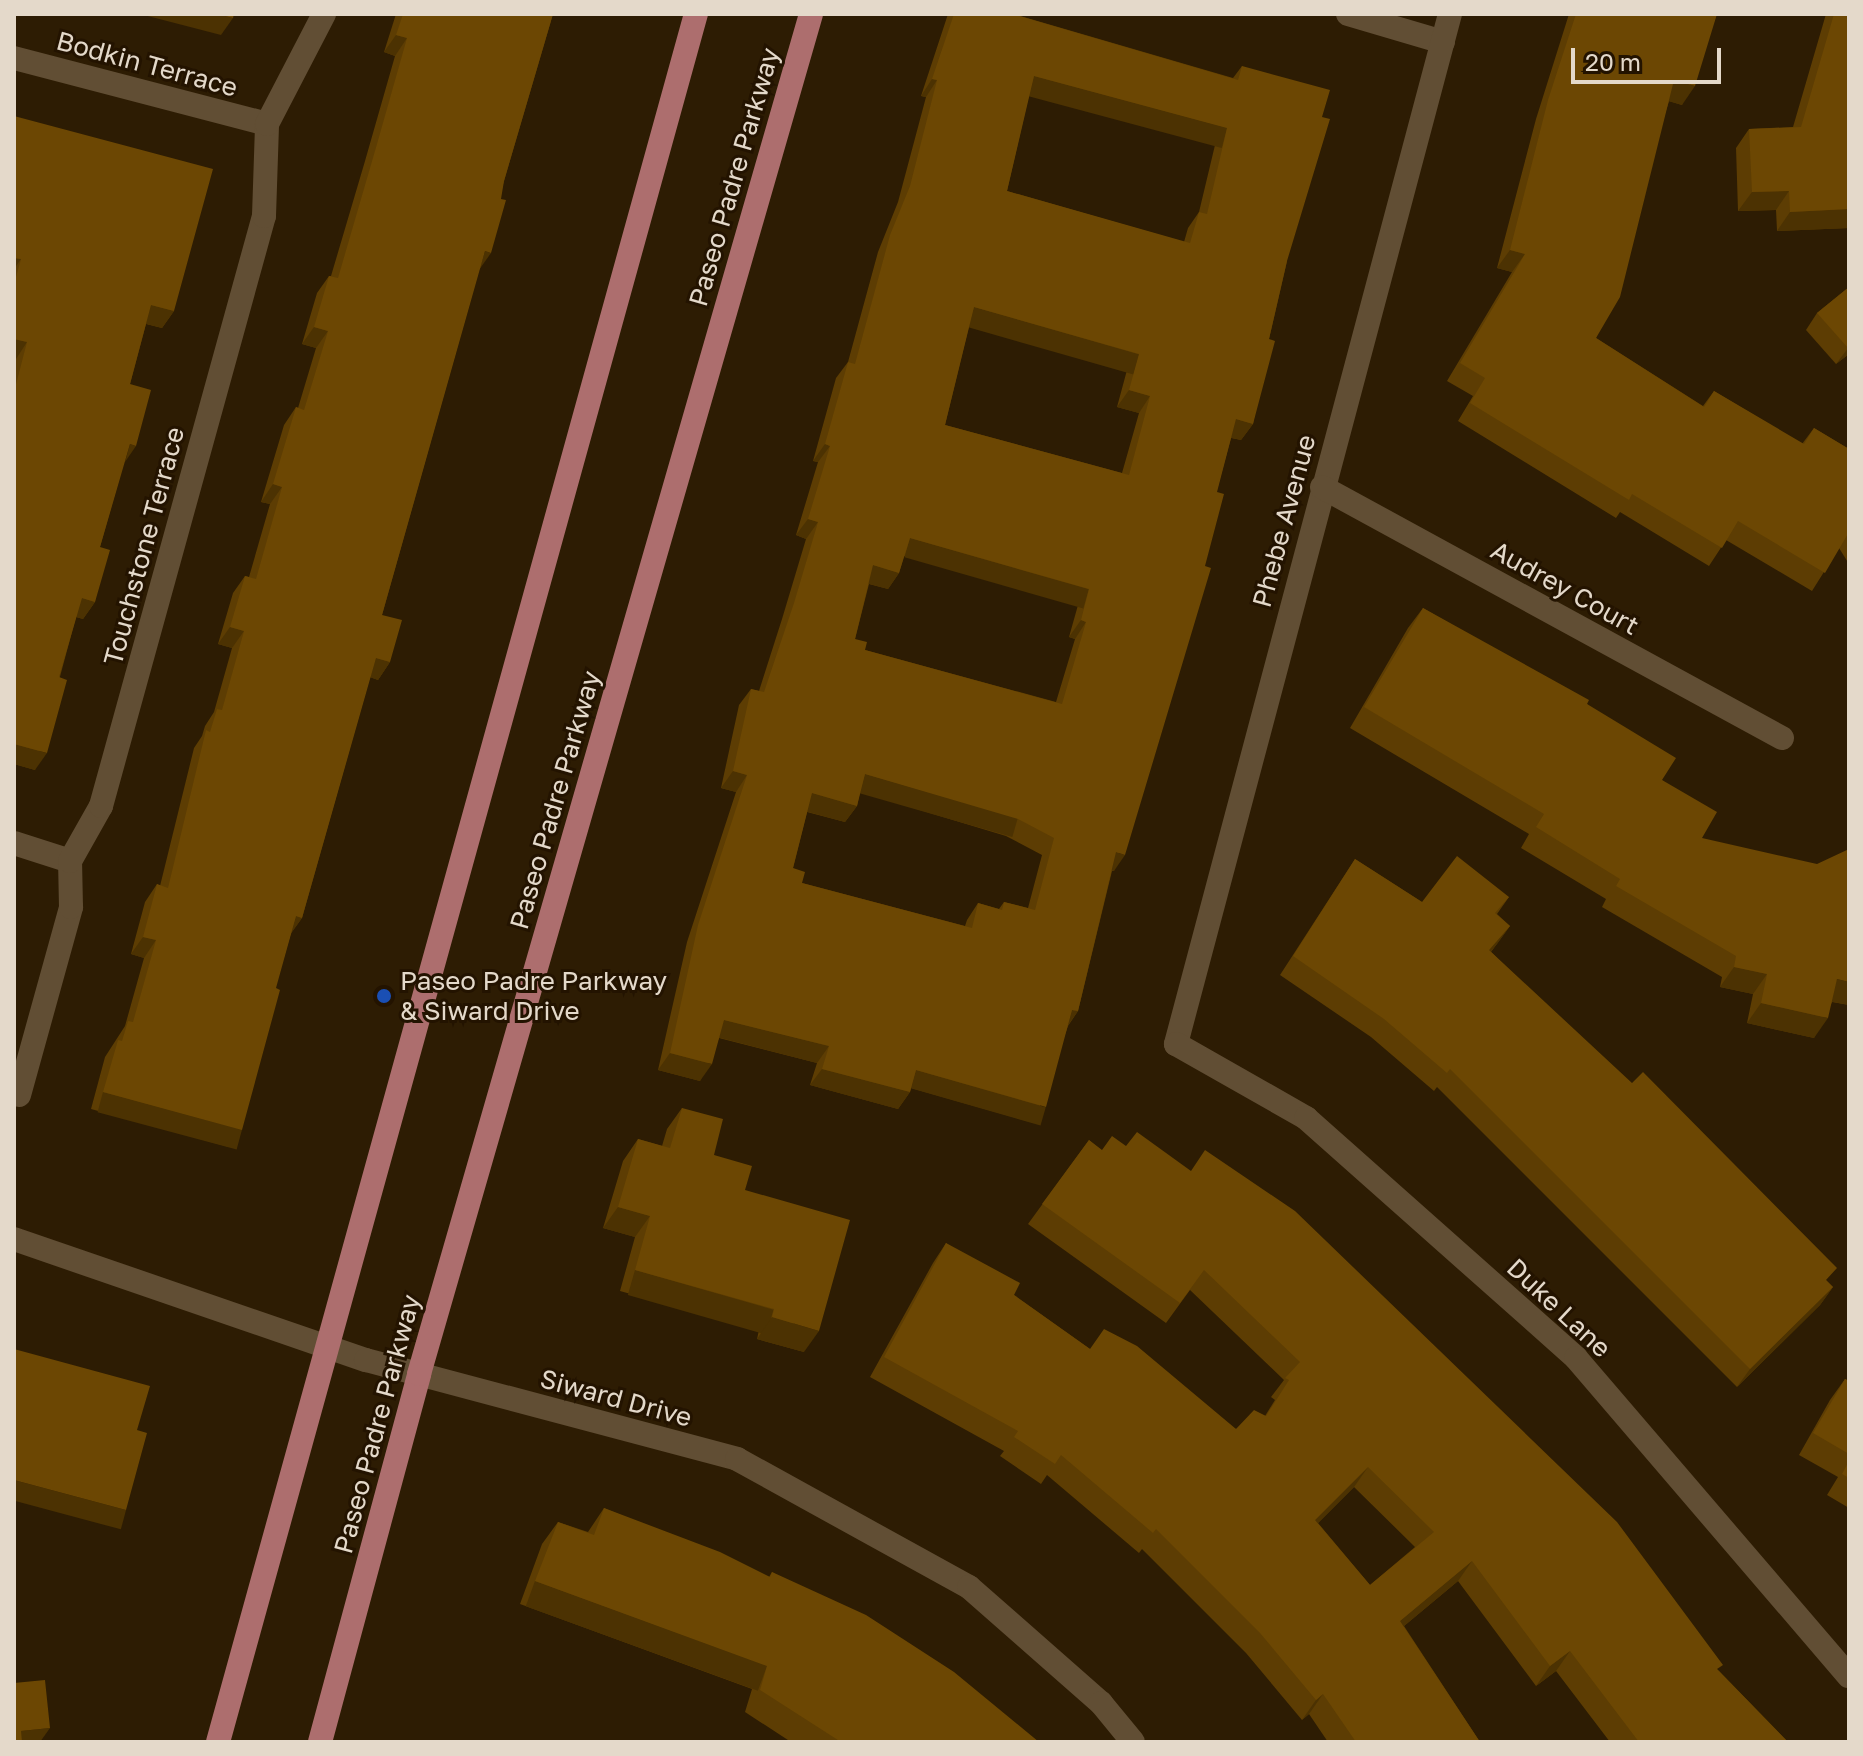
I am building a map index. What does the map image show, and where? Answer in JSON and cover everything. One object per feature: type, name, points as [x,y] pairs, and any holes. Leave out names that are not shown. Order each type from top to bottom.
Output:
[{"type":"main road","points":[[218,1742],[325,1346],[696,14]]},
{"type":"main road","name":"Paseo Padre Parkway","points":[[320,1742],[419,1374],[811,14]]},
{"type":"street","name":"Touchstone Terrace","points":[[70,861],[101,806],[264,216],[267,124],[324,14]]},
{"type":"street","points":[[1348,14],[1443,42]]},
{"type":"street","name":"Phebe Avenue","points":[[1176,1044],[1450,14]]},
{"type":"street","name":"Bodkin Terrace","points":[[14,58],[267,124]]},
{"type":"street","name":"Audrey Court","points":[[1322,487],[1782,738]]},
{"type":"street","points":[[14,843],[70,861],[71,907],[19,1095]]},
{"type":"street","name":"Duke Lane","points":[[1176,1044],[1306,1118],[1576,1358],[1849,1676]]},
{"type":"street","name":"Siward Drive","points":[[14,1239],[325,1346],[737,1459],[969,1587],[1101,1703],[1133,1742]]},
{"type":"building","points":[[403,14],[553,14],[504,181],[501,199],[506,200],[491,253],[485,251],[382,615],[402,620],[390,662],[376,658],[302,918],[296,916],[276,988],[280,990],[242,1130],[103,1092],[118,1040],[122,1041],[128,1021],[133,1022],[156,940],[143,937],[157,884],[168,888],[206,730],[210,732],[217,709],[222,710],[244,631],[230,627],[245,576],[256,579],[282,487],[273,484],[296,407],[304,410],[328,331],[314,327],[329,276],[338,278],[377,144],[407,38],[396,35]]},
{"type":"building","points":[[954,14],[1013,14],[1238,80],[1242,66],[1330,90],[1322,117],[1330,119],[1287,261],[1269,339],[1275,341],[1253,424],[1236,419],[1217,492],[1224,494],[1205,566],[1211,568],[1125,855],[1116,852],[1078,1011],[1072,1010],[1046,1107],[916,1070],[910,1092],[822,1069],[829,1046],[724,1020],[712,1064],[670,1053],[698,925],[747,775],[733,771],[751,689],[764,692],[794,603],[818,522],[808,519],[830,446],[825,444],[848,362],[855,364],[890,235],[910,186],[937,80],[932,79]],"holes":[[[1034,76],[1227,128],[1207,214],[1199,212],[1190,243],[1007,191]],[[974,307],[1139,354],[1129,390],[1150,396],[1129,475],[945,425]],[[910,538],[1089,589],[1081,620],[1086,622],[1062,704],[865,650],[867,642],[855,639],[873,565],[899,573]],[[865,774],[1018,819],[1054,838],[1035,910],[1004,902],[1002,910],[978,903],[972,928],[802,883],[805,872],[793,868],[812,793],[857,806]]]},
{"type":"building","points":[[1576,14],[1717,14],[1695,86],[1674,80],[1620,297],[1596,338],[1704,407],[1714,391],[1804,444],[1814,428],[1849,449],[1849,532],[1825,573],[1738,521],[1722,548],[1632,494],[1629,500],[1470,403],[1485,378],[1460,363],[1525,254],[1510,250],[1548,100]]},
{"type":"building","points":[[1834,14],[1849,14],[1849,209],[1790,212],[1789,191],[1752,192],[1749,129],[1801,127]]},
{"type":"building","points":[[14,116],[213,169],[174,311],[151,305],[130,384],[151,390],[136,446],[130,444],[100,547],[110,550],[95,602],[82,598],[59,677],[67,680],[47,753],[14,744],[14,392],[27,342],[14,339],[14,284],[21,259],[14,258]]},
{"type":"building","points":[[1849,287],[1849,347],[1848,348],[1817,313]]},
{"type":"building","points":[[1423,608],[1589,700],[1587,704],[1676,758],[1662,780],[1717,812],[1702,838],[1817,864],[1849,849],[1849,982],[1837,979],[1828,1018],[1761,1003],[1767,974],[1734,967],[1736,956],[1616,886],[1620,879],[1536,827],[1544,814],[1364,707]]},
{"type":"building","points":[[1457,856],[1509,897],[1495,913],[1510,926],[1489,950],[1632,1083],[1643,1072],[1837,1268],[1826,1280],[1833,1287],[1750,1369],[1450,1069],[1447,1073],[1384,1019],[1293,956],[1355,859],[1422,902]]},
{"type":"building","points":[[682,1108],[723,1119],[714,1155],[752,1166],[745,1190],[850,1220],[819,1331],[772,1317],[774,1309],[635,1270],[650,1216],[618,1207],[638,1139],[670,1148]]},
{"type":"building","points":[[1137,1132],[1191,1171],[1205,1150],[1295,1211],[1617,1522],[1723,1665],[1717,1669],[1788,1742],[1639,1742],[1570,1651],[1550,1666],[1472,1561],[1400,1621],[1480,1742],[1356,1742],[1323,1694],[1316,1700],[1260,1633],[1156,1529],[1153,1533],[1061,1455],[1055,1464],[1014,1437],[1018,1431],[884,1357],[946,1243],[1020,1283],[1014,1295],[1090,1349],[1104,1329],[1137,1346],[1236,1429],[1254,1410],[1266,1416],[1289,1380],[1285,1378],[1300,1362],[1204,1270],[1180,1303],[1042,1204],[1089,1140],[1102,1150],[1112,1136],[1126,1146]],"holes":[[[1368,1467],[1434,1532],[1370,1585],[1315,1520]]]},
{"type":"building","points":[[14,1349],[150,1386],[137,1430],[147,1433],[126,1510],[14,1480]]},
{"type":"building","points":[[1845,1379],[1849,1381],[1849,1454],[1813,1433]]},
{"type":"building","points":[[1849,1461],[1849,1478],[1842,1474]]},
{"type":"building","points":[[604,1508],[720,1552],[770,1577],[772,1572],[866,1615],[954,1672],[1039,1742],[841,1742],[760,1690],[767,1666],[535,1581],[558,1522],[594,1535]]},
{"type":"building","points":[[45,1680],[50,1728],[21,1731],[22,1742],[14,1742],[14,1683]]},
{"type":"place","name":"Paseo Padre Parkway & Siward Drive","points":[[384,996]]}]
